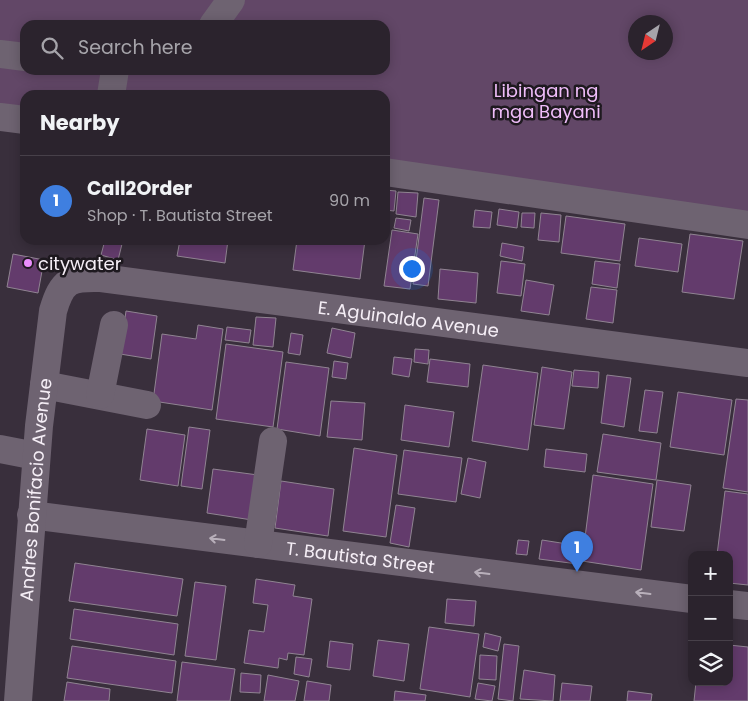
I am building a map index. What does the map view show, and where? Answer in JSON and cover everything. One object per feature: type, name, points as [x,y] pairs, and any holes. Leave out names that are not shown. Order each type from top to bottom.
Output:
[{"type":"street","points":[[217,20],[231,0]]},
{"type":"street","points":[[0,54],[20,56]]},
{"type":"street","points":[[112,90],[114,75]]},
{"type":"street","points":[[0,116],[20,119]]},
{"type":"street","points":[[390,173],[748,225]]},
{"type":"street","name":"E. Aguinaldo Avenue","points":[[67,281],[82,277],[101,278],[748,363]]},
{"type":"street","name":"Andres Bonifacio Avenue","points":[[18,701],[31,516],[44,385],[53,311],[58,294],[67,281]]},
{"type":"street","points":[[100,394],[114,325]]},
{"type":"street","points":[[44,385],[100,394],[147,405]]},
{"type":"street","points":[[258,544],[273,441]]},
{"type":"street","points":[[0,449],[36,456]]},
{"type":"street","name":"T. Bautista Street","points":[[31,516],[688,598]]},
{"type":"street","points":[[733,604],[748,606]]},
{"type":"green space","name":"Libingan ng mga Bayani","points":[[0,0],[748,0],[748,229],[390,178],[390,90],[20,90],[20,125],[0,122]]},
{"type":"building","points":[[390,190],[396,191],[394,211],[390,211]]},
{"type":"building","points":[[398,192],[418,193],[416,217],[396,214]]},
{"type":"building","points":[[424,198],[439,200],[428,286],[413,284]]},
{"type":"building","points":[[499,209],[519,212],[517,228],[497,225]]},
{"type":"building","points":[[475,210],[492,212],[490,228],[473,227]]},
{"type":"building","points":[[522,213],[535,213],[534,228],[521,227]]},
{"type":"building","points":[[541,213],[561,215],[559,242],[538,240]]},
{"type":"building","points":[[566,216],[625,224],[620,261],[561,253]]},
{"type":"building","points":[[396,218],[411,220],[409,231],[394,228]]},
{"type":"building","points":[[392,230],[418,234],[410,289],[384,286]]},
{"type":"building","points":[[690,234],[743,241],[734,299],[682,292]]},
{"type":"building","points":[[639,238],[682,244],[678,272],[635,266]]},
{"type":"building","points":[[502,243],[524,247],[522,261],[500,256]]},
{"type":"building","points":[[104,245],[122,245],[118,260],[101,255]]},
{"type":"building","points":[[179,245],[227,245],[225,263],[177,256]]},
{"type":"building","points":[[296,245],[364,245],[360,279],[293,270]]},
{"type":"building","points":[[13,254],[44,260],[38,293],[7,287]]},
{"type":"building","points":[[501,261],[525,264],[521,296],[497,293]]},
{"type":"building","points":[[595,261],[620,264],[617,288],[592,284]]},
{"type":"building","points":[[440,269],[478,273],[476,303],[438,299]]},
{"type":"building","points":[[526,280],[554,285],[549,315],[521,311]]},
{"type":"building","points":[[591,287],[617,290],[613,323],[586,319]]},
{"type":"building","points":[[126,311],[157,316],[151,359],[120,354]]},
{"type":"building","points":[[256,317],[276,318],[273,347],[253,345]]},
{"type":"building","points":[[198,325],[223,329],[212,410],[153,401],[162,334],[196,339]]},
{"type":"building","points":[[227,327],[251,330],[249,343],[225,340]]},
{"type":"building","points":[[332,328],[355,333],[351,358],[327,353]]},
{"type":"building","points":[[291,333],[303,335],[300,355],[288,353]]},
{"type":"building","points":[[226,344],[283,352],[273,427],[216,419]]},
{"type":"building","points":[[415,349],[429,350],[428,364],[414,362]]},
{"type":"building","points":[[394,357],[412,359],[409,377],[392,374]]},
{"type":"building","points":[[430,359],[470,364],[468,387],[427,382]]},
{"type":"building","points":[[334,361],[348,363],[346,379],[332,377]]},
{"type":"building","points":[[286,362],[329,368],[320,436],[277,429]]},
{"type":"building","points":[[483,365],[538,373],[528,450],[472,441]]},
{"type":"building","points":[[542,367],[572,372],[564,429],[534,425]]},
{"type":"building","points":[[574,370],[599,372],[598,388],[572,386]]},
{"type":"building","points":[[607,375],[631,378],[624,427],[601,423]]},
{"type":"building","points":[[645,390],[663,392],[657,433],[639,431]]},
{"type":"building","points":[[678,392],[732,400],[724,455],[670,447]]},
{"type":"building","points":[[736,399],[748,400],[748,492],[723,488]]},
{"type":"building","points":[[331,401],[365,403],[362,440],[327,437]]},
{"type":"building","points":[[405,405],[454,412],[449,447],[401,440]]},
{"type":"building","points":[[189,427],[210,430],[202,489],[181,486]]},
{"type":"building","points":[[147,429],[185,435],[178,486],[140,480]]},
{"type":"building","points":[[603,434],[661,443],[656,480],[597,472]]},
{"type":"building","points":[[354,448],[397,455],[386,537],[343,531]]},
{"type":"building","points":[[546,449],[587,454],[585,472],[544,467]]},
{"type":"building","points":[[404,450],[462,458],[456,502],[398,494]]},
{"type":"building","points":[[468,458],[486,462],[480,498],[461,494]]},
{"type":"building","points":[[213,469],[258,475],[252,520],[207,513]]},
{"type":"building","points":[[593,475],[653,484],[641,570],[582,561]]},
{"type":"building","points":[[657,480],[691,485],[684,531],[651,527]]},
{"type":"building","points":[[281,481],[334,489],[328,536],[275,528]]},
{"type":"building","points":[[725,491],[748,494],[748,585],[733,583],[733,551],[718,551]]},
{"type":"building","points":[[396,505],[415,508],[409,547],[390,543]]},
{"type":"building","points":[[518,540],[529,541],[527,555],[516,554]]},
{"type":"building","points":[[542,540],[580,546],[578,564],[539,559]]},
{"type":"building","points":[[75,563],[183,579],[177,616],[69,601]]},
{"type":"building","points":[[256,579],[295,585],[293,596],[312,599],[304,655],[288,653],[287,660],[279,658],[278,668],[244,663],[249,630],[264,632],[268,605],[253,603]]},
{"type":"building","points":[[195,582],[226,586],[216,660],[185,656]]},
{"type":"building","points":[[447,599],[476,601],[474,626],[445,623]]},
{"type":"building","points":[[74,609],[178,624],[174,655],[70,639]]},
{"type":"building","points":[[429,627],[479,634],[470,697],[420,689]]},
{"type":"building","points":[[485,633],[501,637],[498,651],[483,647]]},
{"type":"building","points":[[378,640],[409,644],[404,681],[373,676]]},
{"type":"building","points":[[330,641],[353,644],[350,670],[327,667]]},
{"type":"building","points":[[504,644],[519,646],[513,701],[498,699]]},
{"type":"building","points":[[733,645],[748,647],[748,701],[694,701],[696,686],[733,686]]},
{"type":"building","points":[[72,646],[176,661],[172,693],[67,678]]},
{"type":"building","points":[[480,655],[497,656],[496,680],[479,679]]},
{"type":"building","points":[[296,657],[312,659],[309,677],[294,674]]},
{"type":"building","points":[[182,662],[235,669],[230,701],[177,701]]},
{"type":"building","points":[[524,670],[555,675],[553,701],[520,699]]},
{"type":"building","points":[[241,673],[261,675],[260,693],[240,692]]},
{"type":"building","points":[[268,675],[299,681],[295,701],[264,701]]},
{"type":"building","points":[[307,681],[331,685],[329,701],[304,701]]},
{"type":"building","points":[[67,682],[110,689],[109,701],[64,701]]},
{"type":"building","points":[[478,683],[495,686],[492,701],[475,699]]},
{"type":"building","points":[[562,683],[592,686],[590,701],[560,701]]},
{"type":"building","points":[[395,691],[426,695],[425,701],[394,701]]},
{"type":"building","points":[[628,691],[652,694],[651,701],[627,701]]},
{"type":"place","name":"citywater","points":[[28,263]]},
{"type":"place","name":"Call2Order","points":[[577,572]]}]
